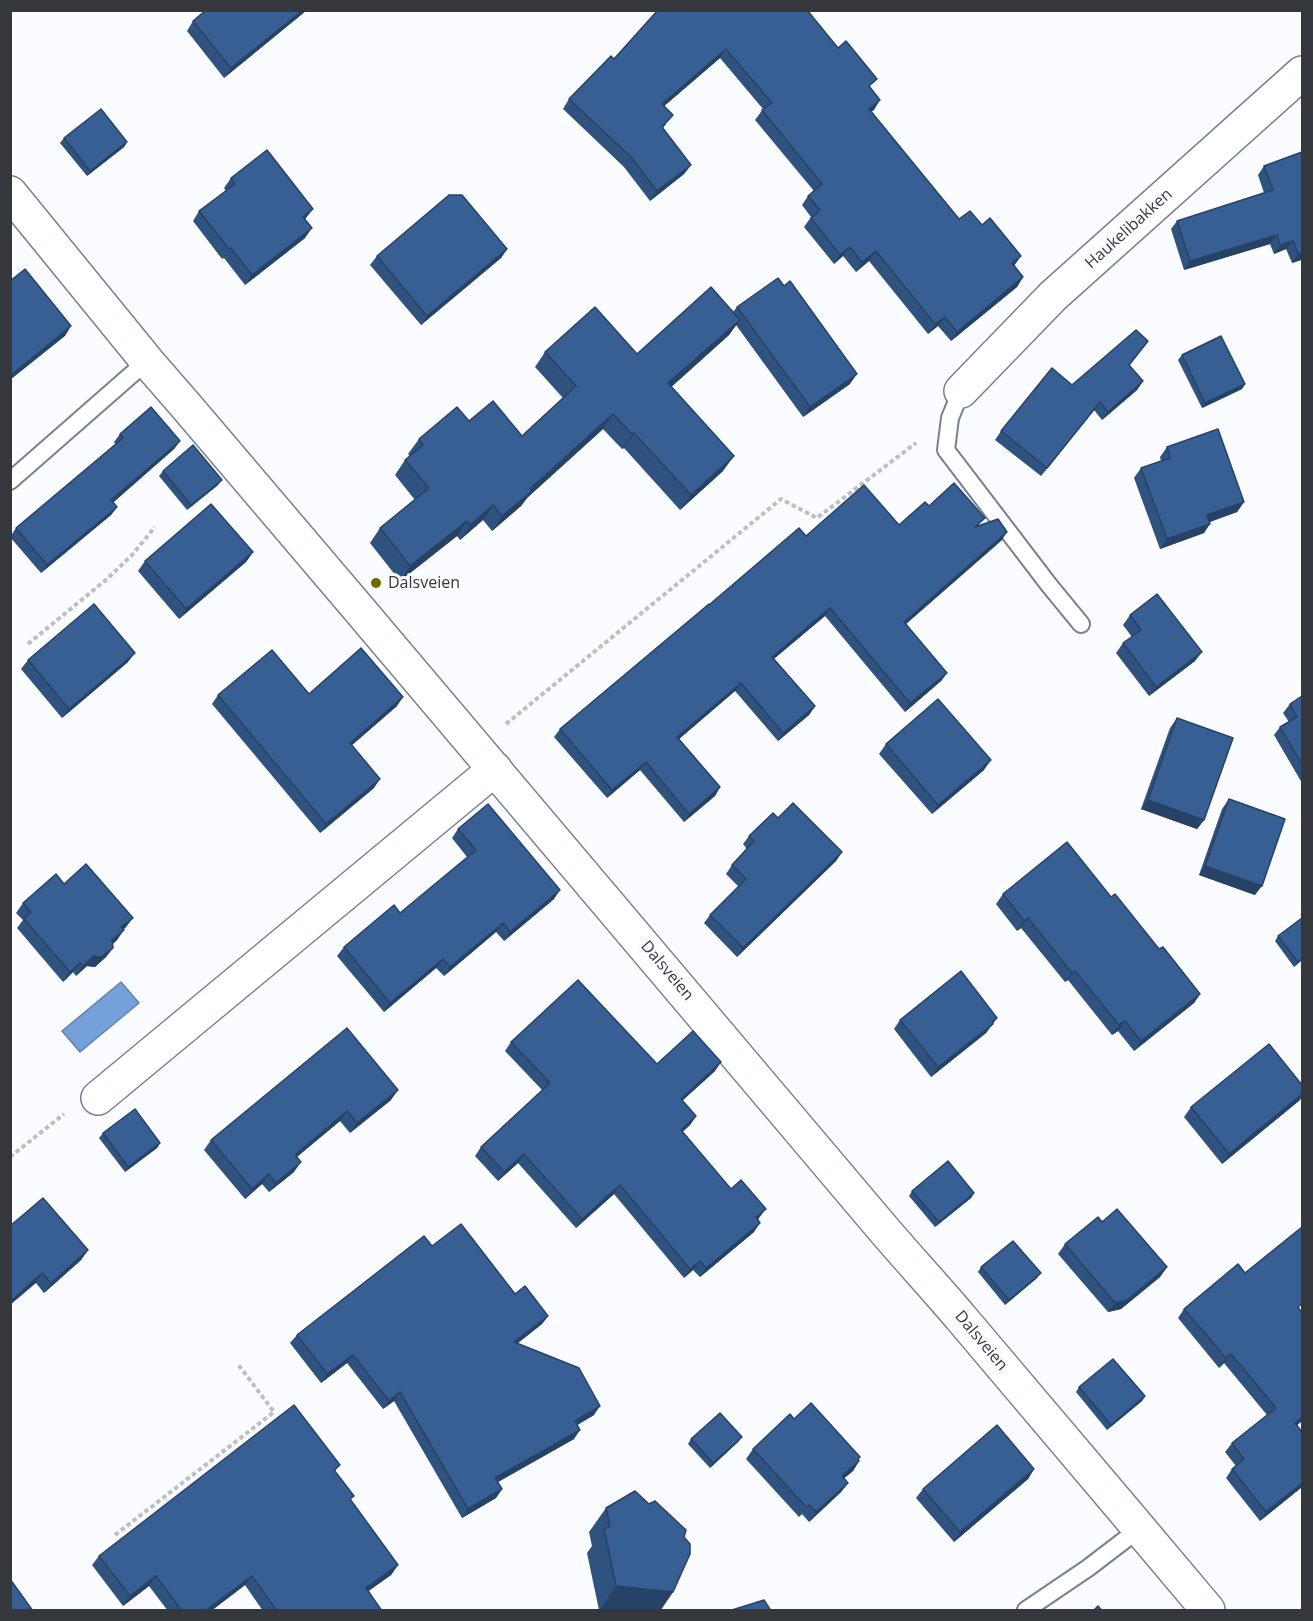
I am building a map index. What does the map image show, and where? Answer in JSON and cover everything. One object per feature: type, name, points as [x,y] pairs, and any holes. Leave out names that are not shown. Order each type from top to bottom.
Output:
[{"type":"street","name":"Haukelibakken","points":[[956,404],[1053,296],[1302,73]]},
{"type":"street","name":"Dalsveien","points":[[10,193],[147,361],[620,915],[1208,1611]]},
{"type":"street","points":[[98,1098],[495,769]]},
{"type":"lane","points":[[10,481],[147,361]]},
{"type":"lane","points":[[956,404],[946,450],[1081,624]]},
{"type":"lane","points":[[1026,1611],[1139,1529]]},
{"type":"path","points":[[505,725],[781,499],[816,518],[956,404]]},
{"type":"path","points":[[28,644],[107,579],[132,555],[155,527]]},
{"type":"path","points":[[10,1157],[69,1109],[98,1098]]},
{"type":"path","points":[[115,1535],[274,1412],[237,1364]]},
{"type":"water","points":[[121,982],[139,1003],[80,1052],[62,1031]]},
{"type":"building","points":[[206,10],[303,10],[231,68],[193,21]]},
{"type":"building","points":[[658,10],[807,10],[838,48],[846,41],[877,79],[869,86],[880,100],[869,109],[959,219],[970,211],[982,225],[990,218],[1021,256],[1012,263],[1023,277],[957,332],[945,317],[935,324],[876,251],[862,262],[850,247],[840,255],[811,218],[820,210],[808,196],[822,184],[762,110],[772,103],[726,49],[662,104],[673,115],[662,127],[691,165],[657,191],[631,157],[569,99],[611,56],[614,59]]},
{"type":"building","points":[[101,109],[127,142],[90,171],[64,138]]},
{"type":"building","points":[[267,150],[313,209],[303,217],[312,228],[252,275],[199,211],[235,184],[231,178]]},
{"type":"building","points":[[1302,152],[1302,252],[1298,254],[1293,241],[1280,245],[1277,235],[1190,261],[1177,221],[1273,190],[1264,166]]},
{"type":"building","points":[[449,195],[462,195],[507,249],[427,316],[377,256]]},
{"type":"building","points":[[25,269],[71,326],[10,376],[10,281]]},
{"type":"building","points":[[778,278],[784,286],[790,281],[857,374],[810,407],[737,307]]},
{"type":"building","points":[[711,287],[740,320],[668,383],[734,456],[691,495],[634,433],[632,434],[613,414],[530,489],[532,491],[502,516],[493,505],[470,525],[467,521],[410,566],[380,528],[429,488],[405,460],[423,445],[419,439],[457,407],[469,421],[493,401],[522,436],[576,386],[545,352],[595,307],[637,354]]},
{"type":"building","points":[[1136,330],[1148,341],[1129,365],[1143,381],[1108,412],[1100,402],[1047,468],[1001,431],[1052,368],[1072,385]]},
{"type":"building","points":[[1221,336],[1245,384],[1205,403],[1182,355]]},
{"type":"building","points":[[151,407],[180,441],[111,500],[117,507],[47,565],[16,528],[123,438],[120,434]]},
{"type":"building","points":[[1218,429],[1244,502],[1207,515],[1210,524],[1167,539],[1141,468],[1170,458],[1167,447]]},
{"type":"building","points":[[193,445],[222,480],[191,505],[163,471]]},
{"type":"building","points":[[954,483],[985,518],[975,527],[998,519],[1007,532],[904,622],[947,673],[910,703],[830,608],[772,657],[815,706],[783,733],[741,683],[677,737],[720,787],[689,814],[646,762],[612,790],[560,729],[799,528],[806,536],[864,485],[899,525],[925,502],[929,506]]},
{"type":"building","points":[[211,504],[253,552],[186,609],[145,561]]},
{"type":"building","points":[[1157,594],[1202,652],[1156,687],[1123,643],[1141,630],[1130,615]]},
{"type":"building","points":[[94,604],[135,653],[69,709],[28,660]]},
{"type":"building","points":[[361,648],[403,697],[350,743],[380,779],[326,824],[218,695],[272,650],[309,694]]},
{"type":"building","points":[[1302,696],[1302,764],[1280,727],[1297,717],[1290,704]]},
{"type":"building","points":[[938,699],[991,760],[938,805],[886,744]]},
{"type":"building","points":[[1177,718],[1233,738],[1204,820],[1148,800]]},
{"type":"building","points":[[1229,799],[1285,819],[1262,886],[1205,866]]},
{"type":"building","points":[[793,803],[842,852],[743,948],[710,915],[746,879],[732,865],[754,841],[749,836],[773,813],[778,818]]},
{"type":"building","points":[[488,804],[560,890],[510,932],[503,923],[450,967],[443,959],[390,1003],[344,947],[394,905],[400,913],[476,850],[458,829]]},
{"type":"building","points":[[1067,842],[1111,897],[1115,894],[1159,949],[1163,947],[1200,994],[1141,1041],[1125,1021],[1119,1025],[1075,971],[1072,973],[1028,918],[1024,921],[1003,894]]},
{"type":"building","points":[[86,864],[133,918],[121,927],[124,930],[112,940],[113,948],[101,957],[94,956],[83,966],[80,963],[70,972],[24,919],[31,912],[23,903],[56,874],[64,884]]},
{"type":"building","points":[[1302,918],[1302,958],[1298,962],[1278,936]]},
{"type":"building","points":[[961,971],[997,1018],[992,1022],[993,1024],[938,1067],[900,1020]]},
{"type":"building","points":[[578,980],[657,1064],[693,1031],[721,1062],[681,1099],[696,1116],[681,1130],[731,1189],[741,1180],[766,1209],[756,1217],[760,1223],[706,1268],[700,1261],[690,1269],[620,1185],[582,1219],[524,1154],[504,1172],[481,1147],[550,1083],[511,1042]]},
{"type":"building","points":[[347,1028],[398,1090],[357,1123],[347,1111],[295,1155],[301,1162],[276,1183],[269,1174],[252,1189],[211,1140]]},
{"type":"building","points":[[1269,1044],[1302,1085],[1302,1094],[1229,1154],[1191,1107]]},
{"type":"building","points":[[135,1109],[160,1143],[128,1167],[103,1133]]},
{"type":"building","points":[[948,1161],[974,1193],[939,1222],[912,1191]]},
{"type":"building","points":[[43,1198],[88,1250],[51,1283],[42,1273],[10,1302],[10,1226]]},
{"type":"building","points":[[1117,1209],[1167,1267],[1127,1300],[1115,1303],[1065,1244],[1098,1217],[1102,1222]]},
{"type":"building","points":[[461,1224],[515,1294],[525,1286],[548,1316],[514,1342],[579,1368],[600,1406],[575,1421],[580,1430],[495,1478],[502,1489],[468,1509],[400,1392],[389,1401],[353,1355],[327,1374],[297,1335],[424,1236],[432,1246]]},
{"type":"building","points":[[1302,1227],[1302,1304],[1298,1307],[1302,1313],[1302,1417],[1295,1423],[1302,1432],[1302,1483],[1266,1512],[1232,1469],[1244,1459],[1232,1443],[1276,1408],[1231,1354],[1226,1358],[1184,1309],[1238,1264],[1245,1273]]},
{"type":"building","points":[[1013,1241],[1041,1273],[1009,1300],[981,1267]]},
{"type":"building","points":[[1113,1359],[1145,1396],[1111,1425],[1079,1387]]},
{"type":"building","points":[[811,1403],[860,1457],[859,1461],[842,1476],[848,1483],[816,1512],[809,1505],[806,1507],[753,1449],[790,1414],[794,1419]]},
{"type":"building","points":[[294,1405],[340,1465],[334,1470],[354,1496],[350,1499],[398,1565],[366,1588],[382,1611],[277,1611],[252,1576],[205,1611],[182,1611],[156,1576],[130,1596],[99,1556]]},
{"type":"building","points":[[720,1413],[742,1437],[713,1463],[691,1439]]},
{"type":"building","points":[[997,1425],[1034,1469],[960,1532],[923,1489]]},
{"type":"building","points":[[635,1491],[649,1504],[655,1501],[686,1530],[684,1537],[690,1544],[690,1554],[673,1592],[616,1586],[604,1529],[610,1527],[606,1508]]},
{"type":"building","points":[[10,1579],[33,1611],[10,1611]]},
{"type":"building","points":[[764,1600],[771,1611],[732,1611],[732,1610]]},
{"type":"place","name":"Dalsveien","points":[[376,583]]}]
